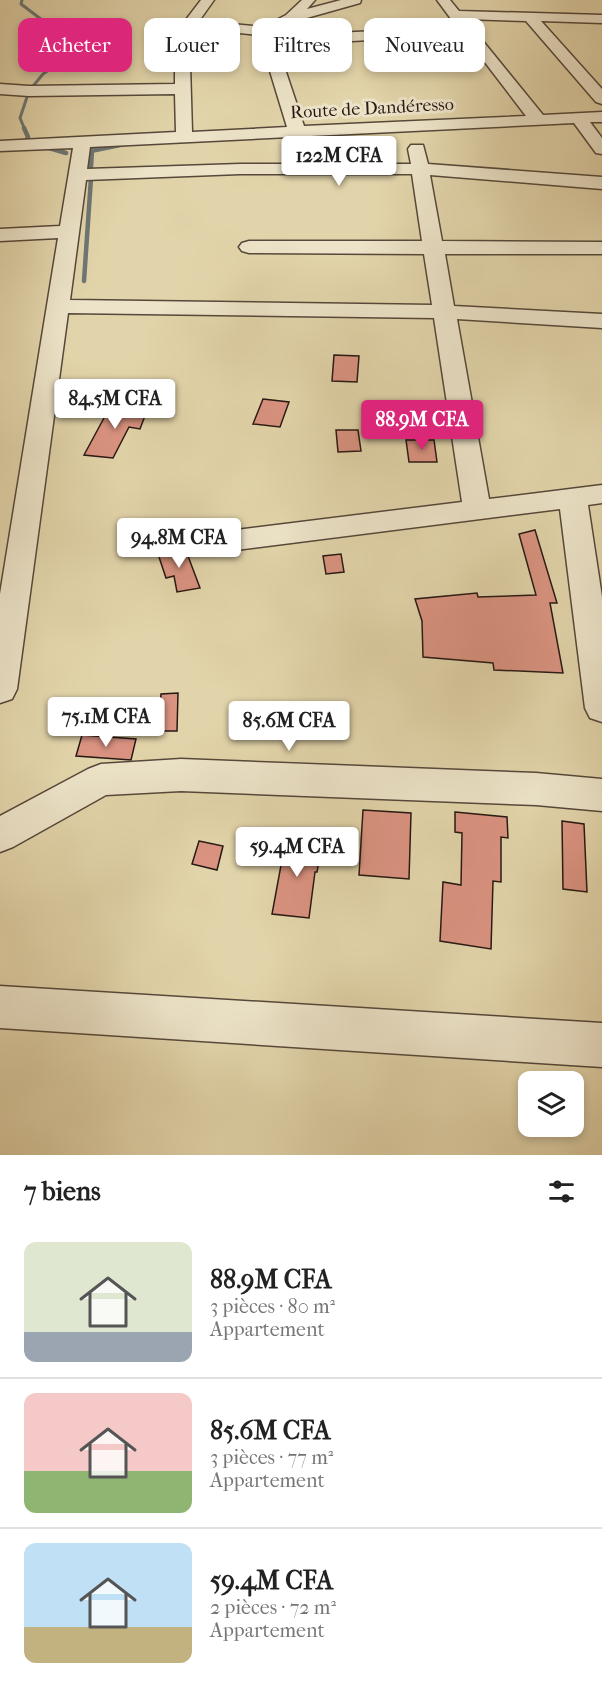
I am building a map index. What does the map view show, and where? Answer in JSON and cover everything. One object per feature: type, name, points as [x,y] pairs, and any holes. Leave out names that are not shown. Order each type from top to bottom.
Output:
[{"type":"street","points":[[194,18],[208,0]]},
{"type":"street","points":[[291,18],[309,0]]},
{"type":"street","points":[[291,18],[356,0]]},
{"type":"street","points":[[443,0],[456,18]]},
{"type":"street","points":[[454,15],[602,19],[597,3]]},
{"type":"street","points":[[530,17],[602,99]]},
{"type":"street","points":[[485,54],[538,120]]},
{"type":"street","points":[[183,72],[184,136]]},
{"type":"street","points":[[278,72],[297,131]]},
{"type":"street","points":[[0,89],[29,91],[183,90]]},
{"type":"street","name":"Route de Dandéresso","points":[[0,146],[602,117]]},
{"type":"street","points":[[578,118],[602,149]]},
{"type":"street","points":[[413,125],[477,510]]},
{"type":"street","points":[[0,689],[11,551],[57,306],[82,142]]},
{"type":"street","points":[[76,175],[240,168],[420,169],[602,183]]},
{"type":"street","points":[[0,235],[69,232]]},
{"type":"street","points":[[249,247],[602,248]]},
{"type":"street","points":[[57,306],[444,312],[602,321]]},
{"type":"street","points":[[236,540],[587,496],[602,708]]},
{"type":"street","points":[[0,835],[101,780],[180,775],[536,789],[602,795]]},
{"type":"street","points":[[0,1007],[602,1045]]},
{"type":"building","points":[[334,355],[359,356],[357,382],[332,381]]},
{"type":"building","points":[[263,399],[289,402],[280,427],[253,424]]},
{"type":"building","points":[[111,405],[148,408],[140,429],[129,427],[113,458],[84,455]]},
{"type":"building","points":[[336,430],[358,430],[361,451],[338,452]]},
{"type":"building","points":[[406,440],[434,440],[437,462],[409,462]]},
{"type":"building","points":[[535,530],[557,603],[550,603],[563,673],[494,670],[493,663],[423,657],[422,621],[415,599],[477,593],[478,597],[536,595],[519,534]]},
{"type":"building","points":[[185,548],[200,588],[177,592],[174,576],[166,578],[158,554]]},
{"type":"building","points":[[341,554],[344,572],[326,574],[323,556]]},
{"type":"building","points":[[178,693],[177,731],[158,731],[161,694]]},
{"type":"building","points":[[82,735],[136,739],[131,760],[76,756]]},
{"type":"building","points":[[363,810],[411,813],[409,879],[359,875]]},
{"type":"building","points":[[455,812],[507,817],[508,838],[501,837],[501,882],[493,881],[491,949],[440,941],[443,882],[461,885],[462,833],[455,832]]},
{"type":"building","points":[[562,821],[584,824],[587,892],[563,889]]},
{"type":"building","points":[[286,838],[322,844],[317,872],[315,872],[309,918],[272,914]]},
{"type":"building","points":[[199,841],[223,846],[217,870],[192,864]]},
{"type":"waterway","points":[[22,0],[21,4],[50,26],[41,34],[54,41],[80,48],[43,74],[29,91],[20,118],[25,130]]},
{"type":"waterway","points":[[24,128],[28,137],[25,143]]},
{"type":"waterway","points":[[92,151],[125,144]]},
{"type":"waterway","points":[[49,148],[66,153]]},
{"type":"waterway","points":[[86,152],[92,151]]},
{"type":"waterway","points":[[91,167],[92,151]]},
{"type":"waterway","points":[[84,281],[91,178]]}]
